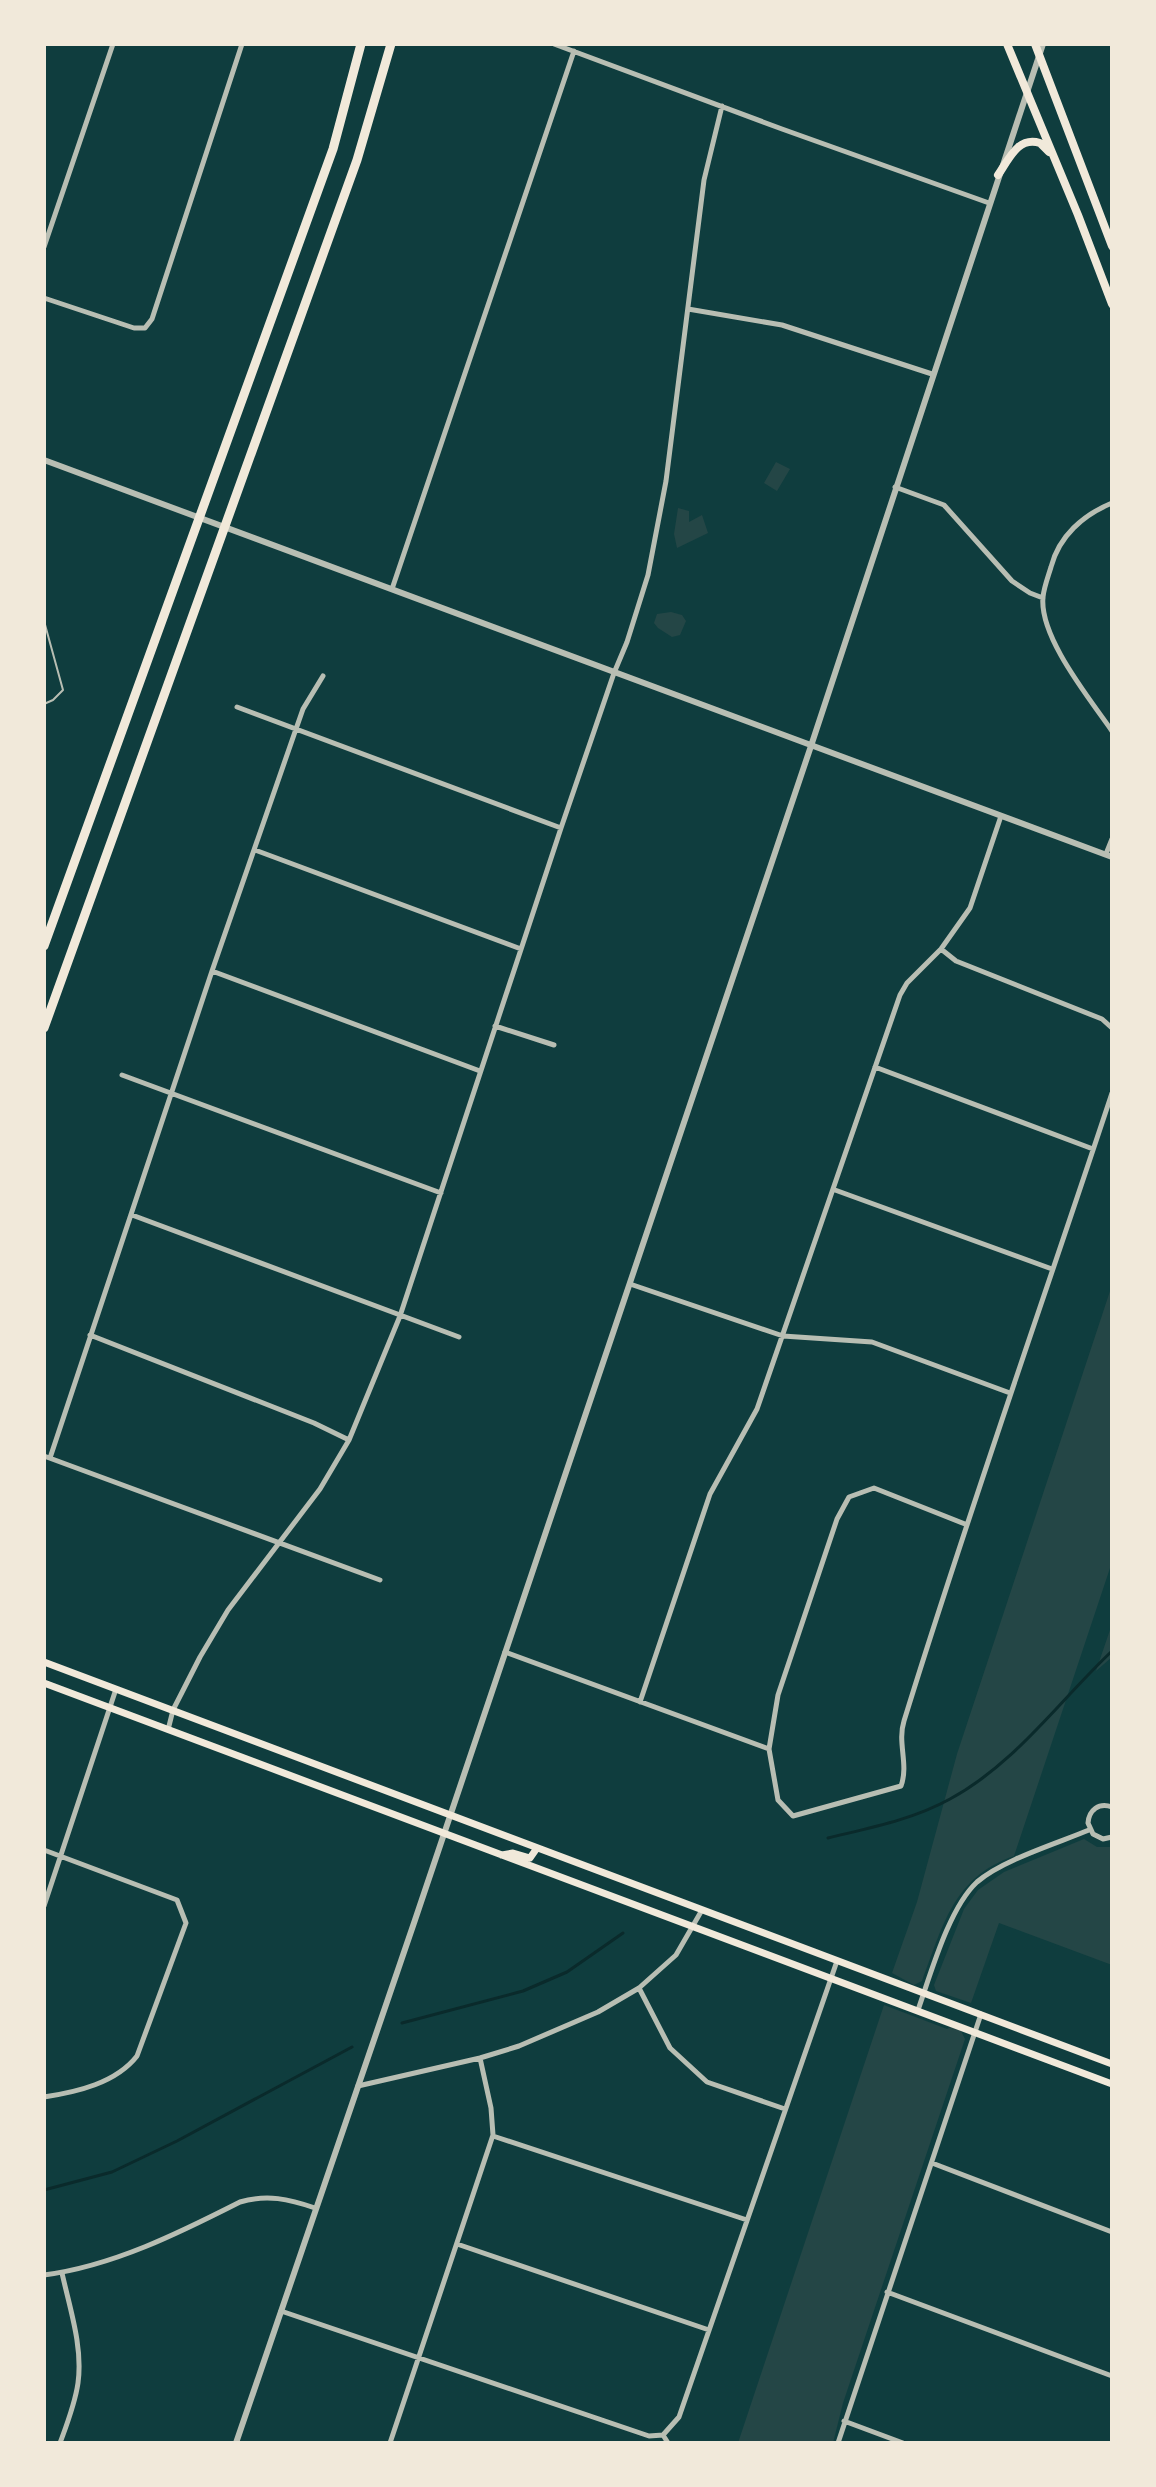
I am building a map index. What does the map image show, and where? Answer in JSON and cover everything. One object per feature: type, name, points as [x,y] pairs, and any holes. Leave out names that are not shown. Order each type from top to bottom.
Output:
[{"type":"highway","points":[[44,946],[333,149],[361,44]]},
{"type":"highway","points":[[44,1028],[357,160],[391,44]]},
{"type":"main road","points":[[1007,44],[1112,304]]},
{"type":"main road","points":[[1035,44],[1112,246]]},
{"type":"main road","points":[[998,175],[1024,142],[1040,143],[1055,159]]},
{"type":"main road","points":[[44,1662],[1112,2064]]},
{"type":"main road","points":[[44,1683],[1112,2084]]},
{"type":"main road","points":[[502,1855],[513,1853],[530,1858],[537,1848]]},
{"type":"street","points":[[44,247],[113,44]]},
{"type":"street","points":[[44,298],[134,328],[145,328],[152,319],[242,44]]},
{"type":"street","points":[[554,44],[989,203]]},
{"type":"street","points":[[236,2443],[811,746],[1043,44]]},
{"type":"street","points":[[392,589],[574,51]]},
{"type":"street","points":[[167,1730],[173,1710],[228,1610],[320,1489],[349,1440],[400,1316],[561,828],[627,642],[654,551],[704,180],[722,106]]},
{"type":"street","points":[[688,309],[782,325],[932,374]]},
{"type":"street","points":[[44,460],[1109,856],[1112,839]]},
{"type":"street","points":[[895,487],[944,505],[1012,581],[1043,598]]},
{"type":"street","points":[[1112,503],[1098,509],[1070,531],[1054,556],[1043,598],[1048,625],[1059,651],[1112,731]]},
{"type":"street","points":[[323,676],[303,709],[47,1457],[380,1580]]},
{"type":"street","points":[[237,707],[561,828]]},
{"type":"street","points":[[640,1702],[710,1494],[757,1409],[900,995],[907,983],[941,949],[970,908],[1001,816]]},
{"type":"street","points":[[255,850],[521,949]]},
{"type":"street","points":[[941,949],[956,961],[1102,1019],[1112,1028]]},
{"type":"street","points":[[212,971],[480,1071]]},
{"type":"street","points":[[495,1026],[554,1045]]},
{"type":"street","points":[[875,1067],[1093,1149]]},
{"type":"street","points":[[122,1075],[441,1193]]},
{"type":"street","points":[[965,1524],[874,1488],[849,1497],[837,1519],[778,1695],[769,1749],[778,1800],[793,1816],[901,1786],[906,1772],[900,1734],[965,1524],[1112,1093]]},
{"type":"street","points":[[835,1190],[1052,1269]]},
{"type":"street","points":[[132,1215],[459,1337]]},
{"type":"street","points":[[630,1284],[783,1336],[872,1342],[1010,1393]]},
{"type":"street","points":[[90,1335],[314,1423],[349,1440]]},
{"type":"street","points":[[505,1652],[769,1749]]},
{"type":"street","points":[[44,1906],[116,1689]]},
{"type":"street","points":[[1112,1805],[1102,1805],[1088,1818],[1089,1830],[1100,1838],[1112,1837]]},
{"type":"street","points":[[918,2010],[955,1912],[965,1895],[995,1870],[1089,1830]]},
{"type":"street","points":[[44,1850],[177,1900],[186,1923],[141,2047],[129,2067],[118,2075],[87,2087],[44,2097]]},
{"type":"street","points":[[358,2086],[519,2046],[598,2012],[639,1988],[676,1955],[702,1910]]},
{"type":"street","points":[[281,2311],[649,2436],[663,2435],[679,2417],[837,1961]]},
{"type":"street","points":[[639,1988],[670,2048],[707,2082],[785,2109]]},
{"type":"street","points":[[838,2443],[981,2014]]},
{"type":"street","points":[[390,2443],[493,2135],[491,2108],[480,2058]]},
{"type":"street","points":[[493,2135],[747,2220]]},
{"type":"street","points":[[932,2163],[1112,2232]]},
{"type":"street","points":[[44,2275],[62,2273],[140,2249],[240,2202],[258,2197],[288,2199],[315,2208]]},
{"type":"street","points":[[457,2244],[709,2330]]},
{"type":"street","points":[[60,2443],[75,2398],[79,2374],[76,2335],[62,2273]]},
{"type":"street","points":[[887,2292],[1112,2376]]},
{"type":"street","points":[[844,2421],[903,2443]]},
{"type":"street","points":[[663,2435],[668,2443]]},
{"type":"lane","points":[[44,621],[63,690],[44,704]]},
{"type":"shaded area","points":[[776,462],[790,469],[777,491],[764,483]]},
{"type":"shaded area","points":[[678,508],[689,511],[689,522],[702,515],[708,533],[677,548],[674,534]]},
{"type":"shaded area","points":[[671,612],[682,615],[686,621],[680,635],[672,637],[654,623],[657,614]]},
{"type":"shaded area","points":[[1112,1285],[1112,1562],[1014,1856],[993,1865],[964,1890],[944,1923],[922,1981],[914,1985],[892,1973],[917,1902],[957,1754]]},
{"type":"shaded area","points":[[1112,1624],[1112,1657],[1096,1671]]},
{"type":"shaded area","points":[[1084,1839],[1097,1847],[1112,1847],[1112,1965],[999,1923],[971,2003],[936,1991],[934,1985],[964,1909],[978,1890],[1004,1872]]},
{"type":"shaded area","points":[[884,2005],[947,2029],[951,2027],[961,2031],[965,2039],[843,2403],[833,2443],[738,2443]]},
{"type":"waterway","points":[[828,1838],[921,1813],[973,1785],[1036,1731],[1112,1651]]},
{"type":"waterway","points":[[402,2023],[523,1991],[567,1972],[623,1933]]},
{"type":"waterway","points":[[44,2190],[112,2172],[177,2141],[352,2047]]}]
